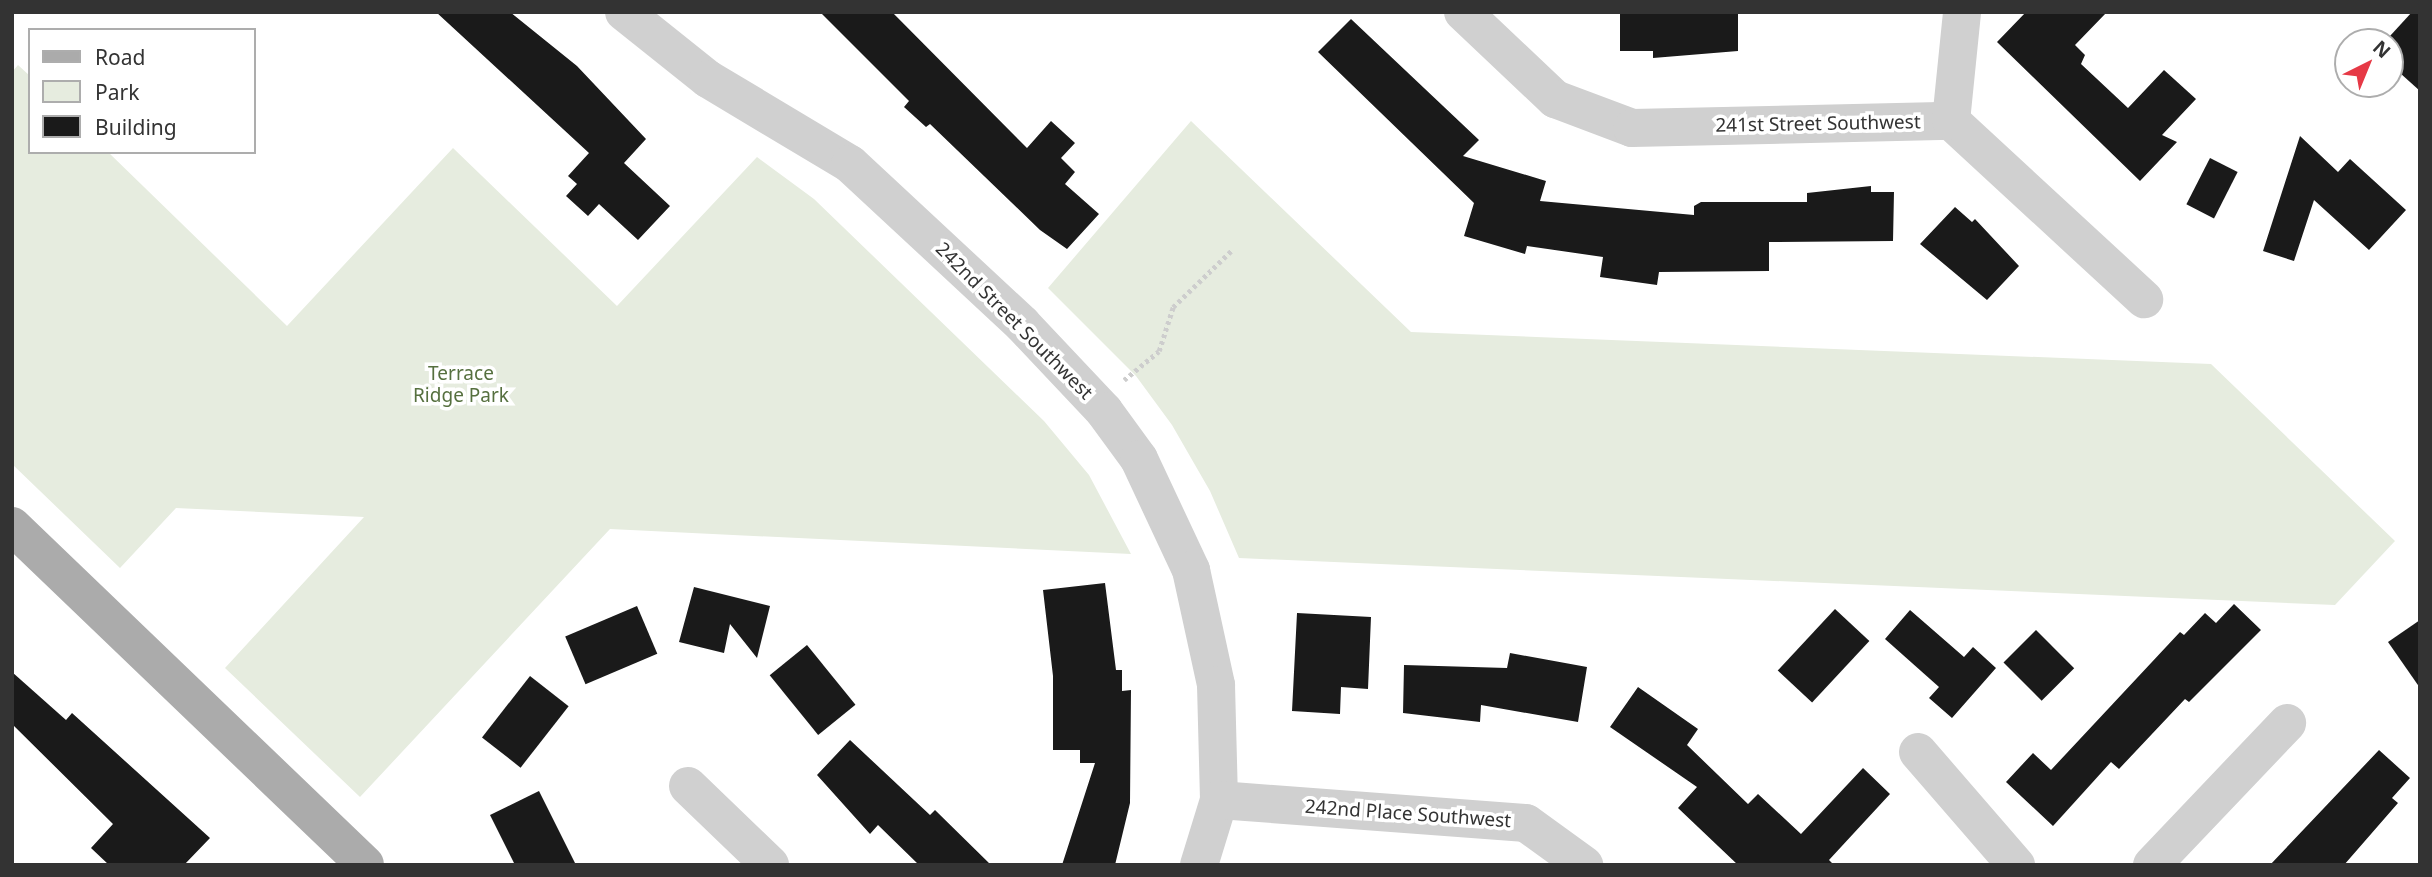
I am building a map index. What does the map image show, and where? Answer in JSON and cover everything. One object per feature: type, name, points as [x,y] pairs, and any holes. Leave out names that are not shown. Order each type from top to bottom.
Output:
[{"type":"main road","points":[[12,526],[365,865]]},
{"type":"street","name":"242nd Street Southwest","points":[[624,12],[708,79],[850,164],[1022,324],[1096,403],[1139,460],[1191,570],[1216,685],[1219,800],[1199,865]]},
{"type":"street","name":"241st Street Southwest","points":[[1463,12],[1555,99],[1632,128],[1951,121]]},
{"type":"street","points":[[1962,12],[1951,121],[2144,299]]},
{"type":"street","points":[[2152,865],[2287,723]]},
{"type":"street","points":[[1917,752],[2016,865]]},
{"type":"street","points":[[688,786],[770,865]]},
{"type":"street","name":"242nd Place Southwest","points":[[1219,800],[1525,823],[1584,865]]},
{"type":"path","points":[[1096,403],[1159,351],[1173,307],[1233,248]]},
{"type":"green space","name":"Terrace Ridge Park","points":[[18,65],[28,74],[28,154],[110,154],[287,326],[453,148],[617,306],[757,157],[814,199],[1044,421],[1089,475],[1131,554],[610,529],[360,797],[225,668],[364,517],[176,508],[120,568],[12,464],[12,72]]},
{"type":"green space","points":[[1191,121],[1411,332],[2211,364],[2395,541],[2335,605],[1239,558],[1210,491],[1172,425],[1136,376],[1048,288]]},
{"type":"building","points":[[436,12],[510,12],[577,66],[646,139],[624,163],[670,206],[638,240],[599,204],[588,216],[566,196],[577,184],[568,176],[589,153]]},
{"type":"building","points":[[820,12],[892,12],[1027,148],[1051,121],[1075,143],[1061,158],[1075,172],[1065,184],[1099,214],[1067,249],[1040,230],[930,124],[926,127],[904,107],[909,101]]},
{"type":"building","points":[[1620,12],[1738,12],[1738,51],[1653,58],[1653,51],[1620,51]]},
{"type":"building","points":[[2026,12],[2107,12],[2075,45],[2085,55],[2081,64],[2128,108],[2164,70],[2196,99],[2162,135],[2177,142],[2140,181],[1997,42]]},
{"type":"building","points":[[2412,12],[2420,12],[2420,91],[2404,77],[2404,28],[2397,28]]},
{"type":"building","points":[[1351,19],[1479,140],[1463,156],[1546,181],[1540,201],[1694,215],[1694,206],[1701,202],[1807,202],[1807,193],[1871,186],[1871,192],[1894,192],[1893,241],[1769,242],[1769,271],[1659,272],[1657,285],[1600,277],[1603,257],[1527,246],[1525,254],[1464,236],[1474,203],[1318,52]]},
{"type":"building","points":[[2300,136],[2338,172],[2350,159],[2406,210],[2369,250],[2314,200],[2294,261],[2263,251]]},
{"type":"building","points":[[2210,158],[2238,172],[2214,218],[2186,204]]},
{"type":"building","points":[[1955,207],[1972,222],[1975,219],[2019,266],[1987,300],[1920,244]]},
{"type":"building","points":[[1105,583],[1116,670],[1122,670],[1122,691],[1131,690],[1130,803],[1115,865],[1062,865],[1095,763],[1080,763],[1080,750],[1053,750],[1053,676],[1043,590]]},
{"type":"building","points":[[694,587],[770,606],[757,658],[730,624],[724,653],[679,642]]},
{"type":"building","points":[[2234,604],[2261,630],[2189,702],[2185,699],[2119,769],[2111,762],[2053,826],[2006,782],[2033,753],[2051,770],[2180,632],[2184,635],[2205,613],[2216,623]]},
{"type":"building","points":[[637,606],[657,654],[586,684],[565,636]]},
{"type":"building","points":[[1835,609],[1869,641],[1812,702],[1778,670]]},
{"type":"building","points":[[1910,610],[1964,657],[1973,647],[1996,668],[1952,718],[1929,698],[1939,687],[1885,639]]},
{"type":"building","points":[[1297,613],[1371,617],[1368,689],[1341,687],[1340,714],[1292,711]]},
{"type":"building","points":[[2420,620],[2420,688],[2388,642]]},
{"type":"building","points":[[2036,630],[2074,668],[2042,701],[2003,663]]},
{"type":"building","points":[[807,645],[855,705],[818,735],[770,675]]},
{"type":"building","points":[[1510,653],[1587,667],[1578,722],[1481,705],[1480,722],[1403,713],[1404,665],[1507,668]]},
{"type":"building","points":[[12,672],[66,720],[72,713],[210,838],[184,865],[109,865],[91,848],[113,824],[12,724]]},
{"type":"building","points":[[530,676],[569,706],[521,768],[482,737]]},
{"type":"building","points":[[1638,687],[1698,729],[1687,745],[1748,804],[1758,794],[1801,834],[1863,768],[1890,794],[1829,860],[1834,865],[1738,865],[1678,808],[1697,787],[1610,727]]},
{"type":"building","points":[[850,740],[930,815],[935,810],[991,865],[919,865],[878,825],[870,834],[817,775]]},
{"type":"building","points":[[2379,750],[2410,778],[2392,798],[2398,803],[2344,865],[2270,865]]},
{"type":"building","points":[[539,791],[576,865],[515,865],[490,815]]}]
